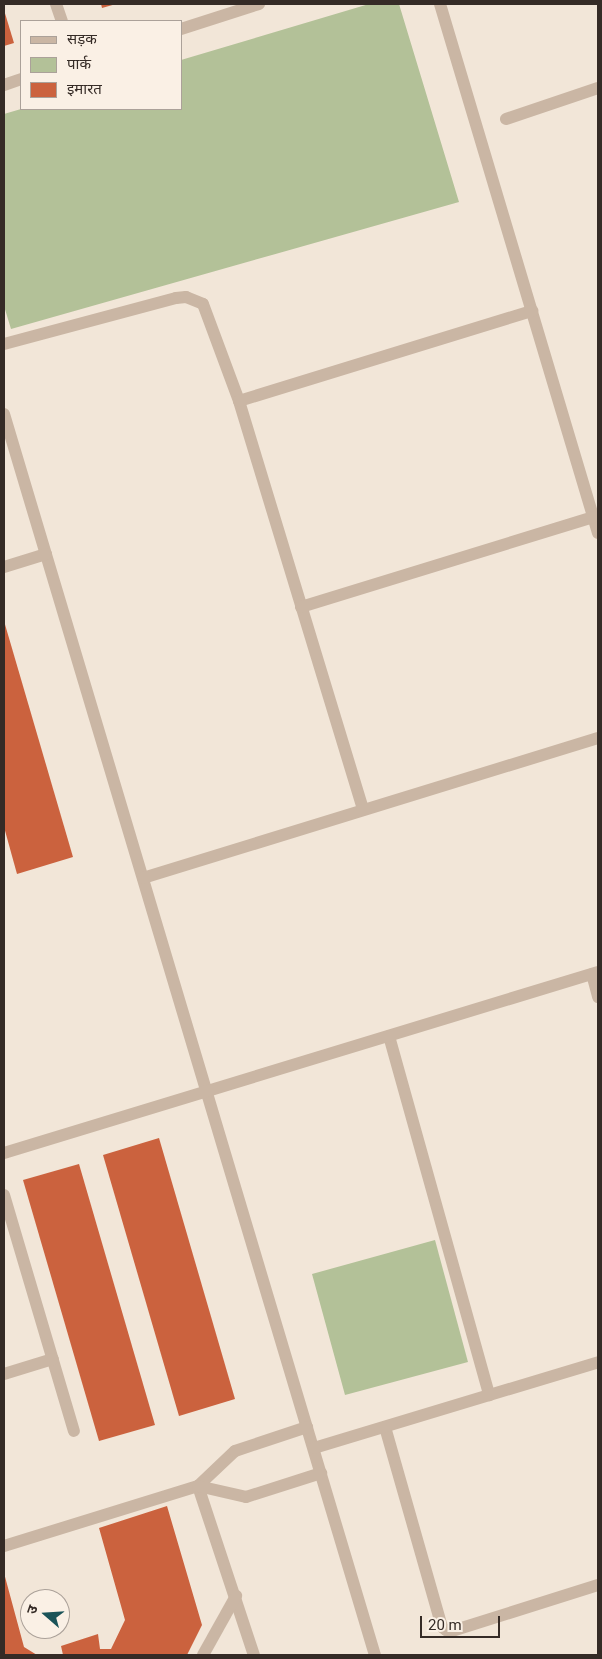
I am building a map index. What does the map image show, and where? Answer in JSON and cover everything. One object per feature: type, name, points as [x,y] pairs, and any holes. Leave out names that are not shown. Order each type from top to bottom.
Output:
[{"type":"street","points":[[56,4],[62,20]]},
{"type":"street","points":[[182,29],[259,4]]},
{"type":"street","points":[[440,4],[598,533]]},
{"type":"street","points":[[4,85],[20,79]]},
{"type":"street","points":[[506,119],[598,88]]},
{"type":"street","points":[[4,344],[186,297],[203,304],[239,401],[363,810]]},
{"type":"street","points":[[239,401],[532,311]]},
{"type":"street","points":[[4,414],[375,1655]]},
{"type":"street","points":[[301,607],[594,517]]},
{"type":"street","points":[[4,567],[46,554]]},
{"type":"street","points":[[143,878],[598,738]]},
{"type":"street","points":[[4,1153],[595,973],[598,996]]},
{"type":"street","points":[[390,1036],[489,1395]]},
{"type":"street","points":[[4,1195],[74,1431]]},
{"type":"street","points":[[4,1374],[53,1359]]},
{"type":"street","points":[[314,1448],[598,1362]]},
{"type":"street","points":[[385,1427],[442,1627],[446,1630],[452,1631],[598,1585]]},
{"type":"street","points":[[4,1546],[198,1486],[235,1451],[307,1428]]},
{"type":"street","points":[[198,1486],[246,1497],[321,1473]]},
{"type":"street","points":[[198,1486],[254,1655]]},
{"type":"street","points":[[203,1655],[236,1596]]},
{"type":"green space","points":[[369,4],[399,4],[459,202],[11,329],[4,306],[4,114],[20,109],[182,110],[182,60]]},
{"type":"green space","points":[[435,1240],[468,1362],[345,1395],[312,1274]]},
{"type":"building","points":[[101,4],[116,4],[102,8]]},
{"type":"building","points":[[4,10],[14,43],[4,46]]},
{"type":"building","points":[[4,621],[73,857],[17,874],[4,827]]},
{"type":"building","points":[[159,1138],[235,1399],[179,1416],[103,1155]]},
{"type":"building","points":[[79,1164],[155,1425],[99,1441],[23,1180]]},
{"type":"building","points":[[167,1506],[202,1625],[187,1655],[63,1655],[61,1646],[98,1634],[100,1649],[111,1649],[125,1620],[99,1528]]},
{"type":"building","points":[[4,1573],[20,1632],[20,1639],[22,1639],[24,1647],[37,1655],[4,1655]]}]
